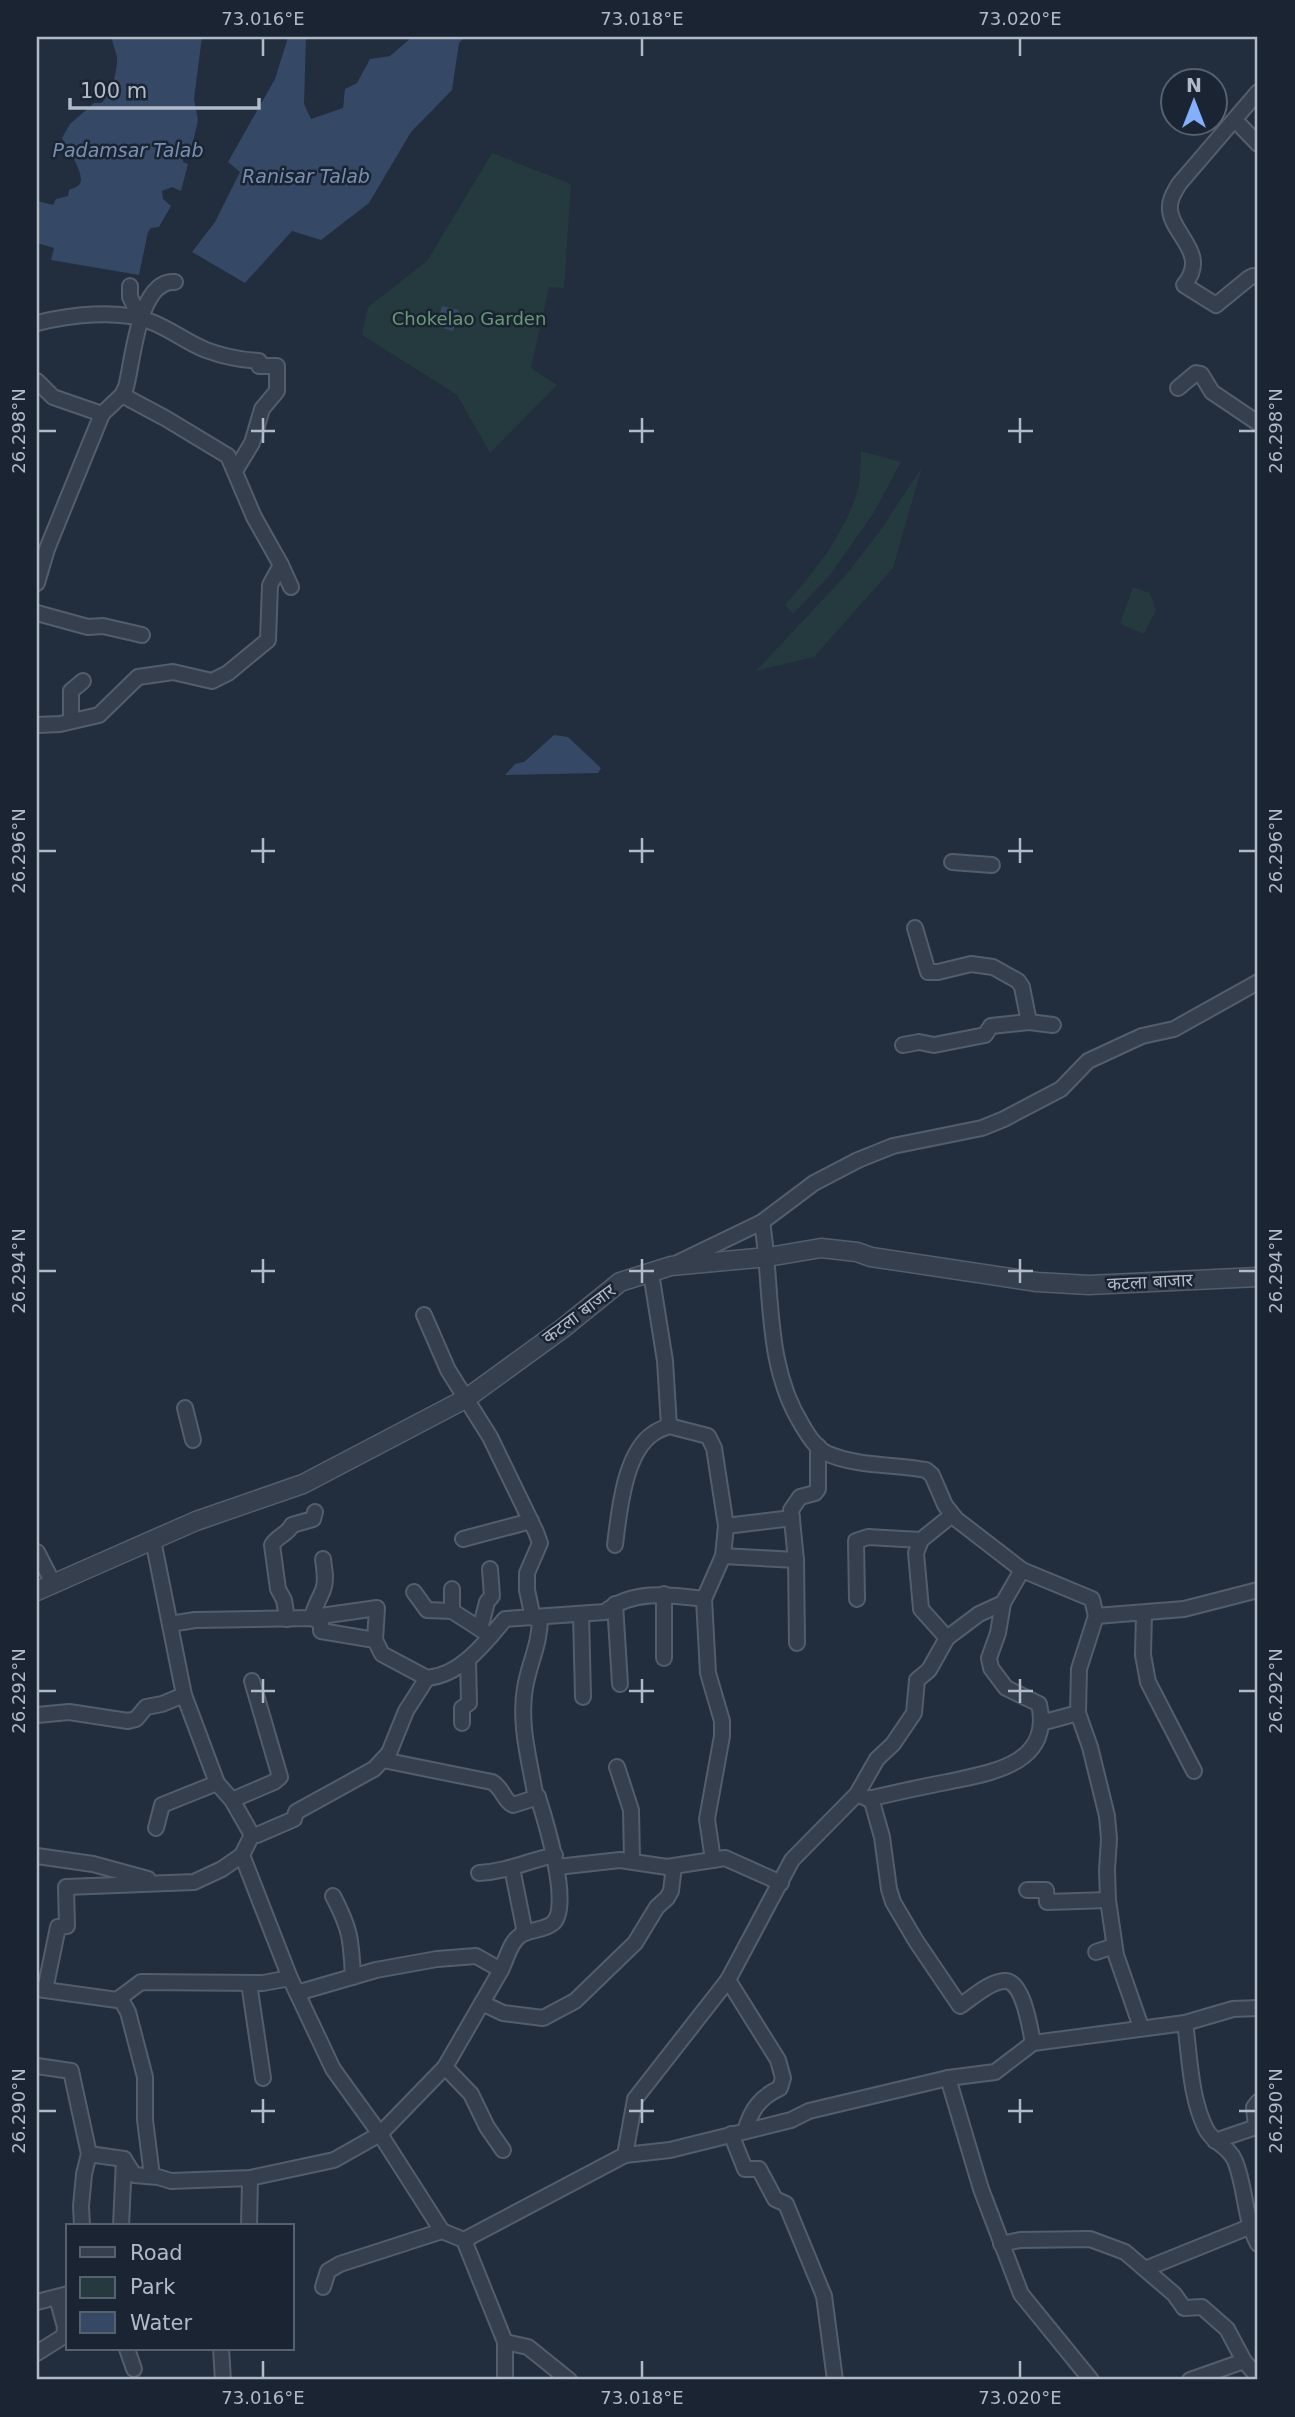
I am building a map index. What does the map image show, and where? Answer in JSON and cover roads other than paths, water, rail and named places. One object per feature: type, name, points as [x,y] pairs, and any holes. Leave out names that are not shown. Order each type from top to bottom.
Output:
[{"type":"street","points":[[1258,92],[1236,121],[1179,184],[1171,198],[1170,209],[1172,219],[1188,243],[1193,268],[1184,285],[1216,305],[1251,276],[1258,276]]},
{"type":"street","points":[[1236,121],[1258,144]]},
{"type":"street","points":[[37,583],[47,549],[103,414],[122,395],[129,375],[140,318],[157,289],[166,282],[175,282]]},
{"type":"street","points":[[130,286],[130,297],[140,318]]},
{"type":"street","points":[[37,323],[95,315],[140,318],[158,324],[205,349],[244,360],[259,361],[259,366],[277,366],[277,391],[262,409],[252,443],[235,471]]},
{"type":"street","points":[[1178,387],[1196,373],[1201,374],[1212,392],[1258,423]]},
{"type":"street","points":[[37,381],[53,397],[103,414]]},
{"type":"street","points":[[122,395],[227,455],[254,517],[291,587]]},
{"type":"street","points":[[37,725],[60,724],[99,715],[138,677],[173,672],[212,681],[228,673],[268,640],[270,584],[281,565]]},
{"type":"street","points":[[37,613],[88,627],[103,626],[142,635]]},
{"type":"street","points":[[71,720],[71,691],[83,681]]},
{"type":"street","points":[[952,862],[992,865]]},
{"type":"street","points":[[915,928],[928,972],[971,964],[993,967],[1018,981],[1022,987],[1029,1021]]},
{"type":"street","points":[[671,1266],[762,1222],[814,1183],[858,1160],[893,1146],[982,1128],[1004,1119],[1061,1089],[1088,1061],[1142,1036],[1174,1029],[1258,982]]},
{"type":"street","points":[[903,1045],[919,1042],[940,1044],[985,1035],[990,1027],[1029,1021],[1053,1025]]},
{"type":"street","points":[[762,1222],[768,1257],[777,1363],[786,1393],[810,1438],[836,1457],[926,1470],[932,1475],[952,1515],[1022,1570],[1091,1599],[1096,1616],[1079,1669],[1077,1713],[1090,1747],[1107,1816],[1108,1900],[1114,1947],[1141,2027]]},
{"type":"street","name":"कटला बाजार","points":[[45,1587],[196,1521],[303,1484],[467,1398],[562,1329],[620,1282],[671,1266],[768,1257],[821,1248],[1037,1282],[1111,1284],[1258,1277]]},
{"type":"street","points":[[651,1273],[664,1361],[669,1426]]},
{"type":"street","points":[[89,2154],[124,2159],[134,2175],[171,2181],[250,2178],[334,2160],[380,2134],[445,2067],[502,1970],[516,1939],[525,1933],[542,1929],[556,1920],[559,1912],[556,1861],[535,1793],[523,1705],[525,1686],[539,1640],[537,1618],[527,1590],[527,1573],[540,1543],[467,1398],[448,1370],[424,1315]]},
{"type":"street","points":[[185,1408],[193,1440]]},
{"type":"street","points":[[615,1545],[622,1491],[636,1453],[643,1443],[654,1433],[669,1426],[708,1436],[714,1448],[726,1526],[723,1556],[704,1599],[708,1673],[722,1721],[722,1736],[707,1819],[713,1860]]},
{"type":"street","points":[[797,1643],[796,1560],[791,1510],[796,1500],[815,1493],[818,1489],[818,1446]]},
{"type":"street","points":[[288,1619],[284,1600],[278,1589],[272,1545],[275,1539],[287,1534],[292,1525],[313,1519],[315,1513]]},
{"type":"street","points":[[947,1638],[923,1613],[919,1604],[916,1553],[921,1540],[952,1515]]},
{"type":"street","points":[[726,1526],[792,1518]]},
{"type":"street","points":[[463,1539],[531,1521]]},
{"type":"street","points":[[857,1600],[856,1541],[868,1537],[921,1540]]},
{"type":"street","points":[[153,1540],[184,1695],[217,1783],[232,1800],[253,1835]]},
{"type":"street","points":[[37,1552],[45,1587]]},
{"type":"street","points":[[723,1556],[796,1560]]},
{"type":"street","points":[[323,1559],[325,1578],[317,1600],[317,1620],[321,1631],[375,1640]]},
{"type":"street","points":[[486,1632],[488,1602],[492,1596],[490,1569]]},
{"type":"street","points":[[864,1796],[977,1777],[1006,1768],[1019,1760],[1034,1744],[1041,1723],[1040,1707],[1037,1702],[1006,1688],[991,1668],[990,1653],[998,1633],[1003,1603],[1022,1570]]},
{"type":"street","points":[[452,1589],[452,1611]]},
{"type":"street","points":[[1096,1616],[1184,1609],[1258,1590]]},
{"type":"street","points":[[414,1592],[427,1609],[452,1611],[486,1632]]},
{"type":"street","points":[[170,1624],[195,1620],[317,1620],[321,1616],[377,1608],[375,1640],[382,1654],[427,1678],[444,1674],[468,1659],[486,1632],[505,1619],[606,1612],[615,1604],[634,1598],[664,1594],[704,1599]]},
{"type":"street","points":[[664,1594],[664,1658]]},
{"type":"street","points":[[625,2155],[635,2099],[728,1980],[792,1860],[864,1796],[877,1759],[893,1744],[914,1713],[917,1680],[929,1670],[947,1638],[979,1614],[1003,1603]]},
{"type":"street","points":[[615,1604],[620,1684]]},
{"type":"street","points":[[1144,1613],[1143,1655],[1148,1682],[1194,1771]]},
{"type":"street","points":[[581,1614],[583,1697]]},
{"type":"street","points":[[462,1723],[462,1708],[469,1703],[468,1659]]},
{"type":"street","points":[[253,1835],[294,1819],[296,1812],[374,1769],[389,1753],[406,1711],[427,1678]]},
{"type":"street","points":[[232,1800],[280,1777],[253,1681]]},
{"type":"street","points":[[37,1715],[69,1712],[128,1721],[136,1719],[146,1707],[184,1695]]},
{"type":"street","points":[[1041,1723],[1077,1713]]},
{"type":"street","points":[[383,1759],[492,1782],[500,1788],[506,1802],[513,1805],[538,1797]]},
{"type":"street","points":[[617,1767],[631,1810],[632,1861]]},
{"type":"street","points":[[156,1828],[162,1805],[217,1783]]},
{"type":"street","points":[[864,1796],[883,1837],[893,1902],[960,2006],[995,1983],[1005,1980],[1013,1983],[1024,2004],[1033,2043]]},
{"type":"street","points":[[253,1835],[242,1855],[194,1882],[66,1887],[66,1926],[58,1927],[41,1989],[117,2000],[141,1982],[263,1983],[290,1978]]},
{"type":"street","points":[[242,1855],[290,1978],[333,2069],[380,2134],[442,2231],[464,2240],[505,2342],[505,2380]]},
{"type":"street","points":[[37,1856],[93,1864],[163,1883]]},
{"type":"street","points":[[479,1873],[512,1868],[533,1859],[632,1861],[660,1867],[726,1858],[781,1883]]},
{"type":"street","points":[[482,2003],[503,2013],[543,2018],[575,2001],[635,1943],[657,1907],[671,1891],[674,1866]]},
{"type":"street","points":[[512,1868],[525,1933]]},
{"type":"street","points":[[1027,1890],[1046,1889],[1047,1902],[1108,1900]]},
{"type":"street","points":[[333,1896],[350,1932],[353,1977]]},
{"type":"street","points":[[1096,1952],[1114,1947]]},
{"type":"street","points":[[297,1993],[353,1977],[438,1959],[476,1956],[502,1970]]},
{"type":"street","points":[[728,1980],[774,2052],[783,2078],[780,2088],[763,2097],[738,2132],[745,2169],[759,2169],[775,2199],[786,2204],[795,2222],[824,2296],[835,2380]]},
{"type":"street","points":[[249,1983],[263,2078]]},
{"type":"street","points":[[120,1998],[128,2012],[145,2077],[145,2120],[152,2176]]},
{"type":"street","points":[[464,2240],[625,2155],[670,2150],[791,2120],[809,2111],[948,2078],[995,2072],[1033,2043],[1185,2022],[1233,2009],[1258,2008]]},
{"type":"street","points":[[1185,2022],[1196,2104],[1205,2128],[1235,2159],[1249,2227],[1258,2244]]},
{"type":"street","points":[[37,2066],[71,2071],[89,2154],[83,2174],[82,2224]]},
{"type":"street","points":[[445,2067],[471,2094],[487,2127],[503,2150]]},
{"type":"street","points":[[948,2078],[981,2189],[1021,2294],[1091,2380]]},
{"type":"street","points":[[1215,2141],[1256,2127],[1254,2107],[1258,2102]]},
{"type":"street","points":[[121,2224],[124,2159]]},
{"type":"street","points":[[249,2224],[250,2178]]},
{"type":"street","points":[[1145,2269],[1249,2227]]},
{"type":"street","points":[[323,2287],[328,2272],[340,2264],[442,2231]]},
{"type":"street","points":[[1001,2244],[1020,2240],[1090,2239],[1125,2252],[1174,2294],[1184,2308],[1202,2307],[1227,2329],[1244,2361],[1258,2377]]},
{"type":"street","points":[[37,2302],[63,2296],[65,2327],[64,2336],[37,2353]]},
{"type":"street","points":[[505,2342],[528,2347],[569,2380]]},
{"type":"street","points":[[127,2350],[134,2369]]},
{"type":"street","points":[[221,2350],[223,2380]]},
{"type":"street","points":[[1190,2380],[1244,2361]]},
{"type":"water","name":"Padamsar Talab","points":[[112,37],[202,37],[194,99],[198,120],[190,155],[183,157],[183,162],[188,164],[181,191],[172,187],[162,191],[163,199],[171,206],[159,227],[151,228],[148,232],[139,275],[51,260],[54,248],[37,243],[37,201],[53,205],[56,199],[68,196],[69,190],[78,186],[81,181],[72,155],[62,138],[70,124],[94,103],[102,103],[108,93],[117,65]]},
{"type":"water","name":"Ranisar Talab","points":[[288,37],[306,37],[304,104],[311,119],[343,108],[345,89],[357,83],[370,59],[390,56],[412,37],[465,37],[459,43],[452,90],[411,132],[369,203],[321,240],[292,231],[245,283],[192,252],[215,222],[240,172],[228,162],[275,79]]},
{"type":"water","points":[[442,306],[459,310],[453,331],[436,326]]},
{"type":"water","points":[[554,735],[568,737],[601,768],[598,773],[505,775],[515,764],[524,762]]},
{"type":"park label","name":"Chokelao Garden","points":[[469,319]]}]
